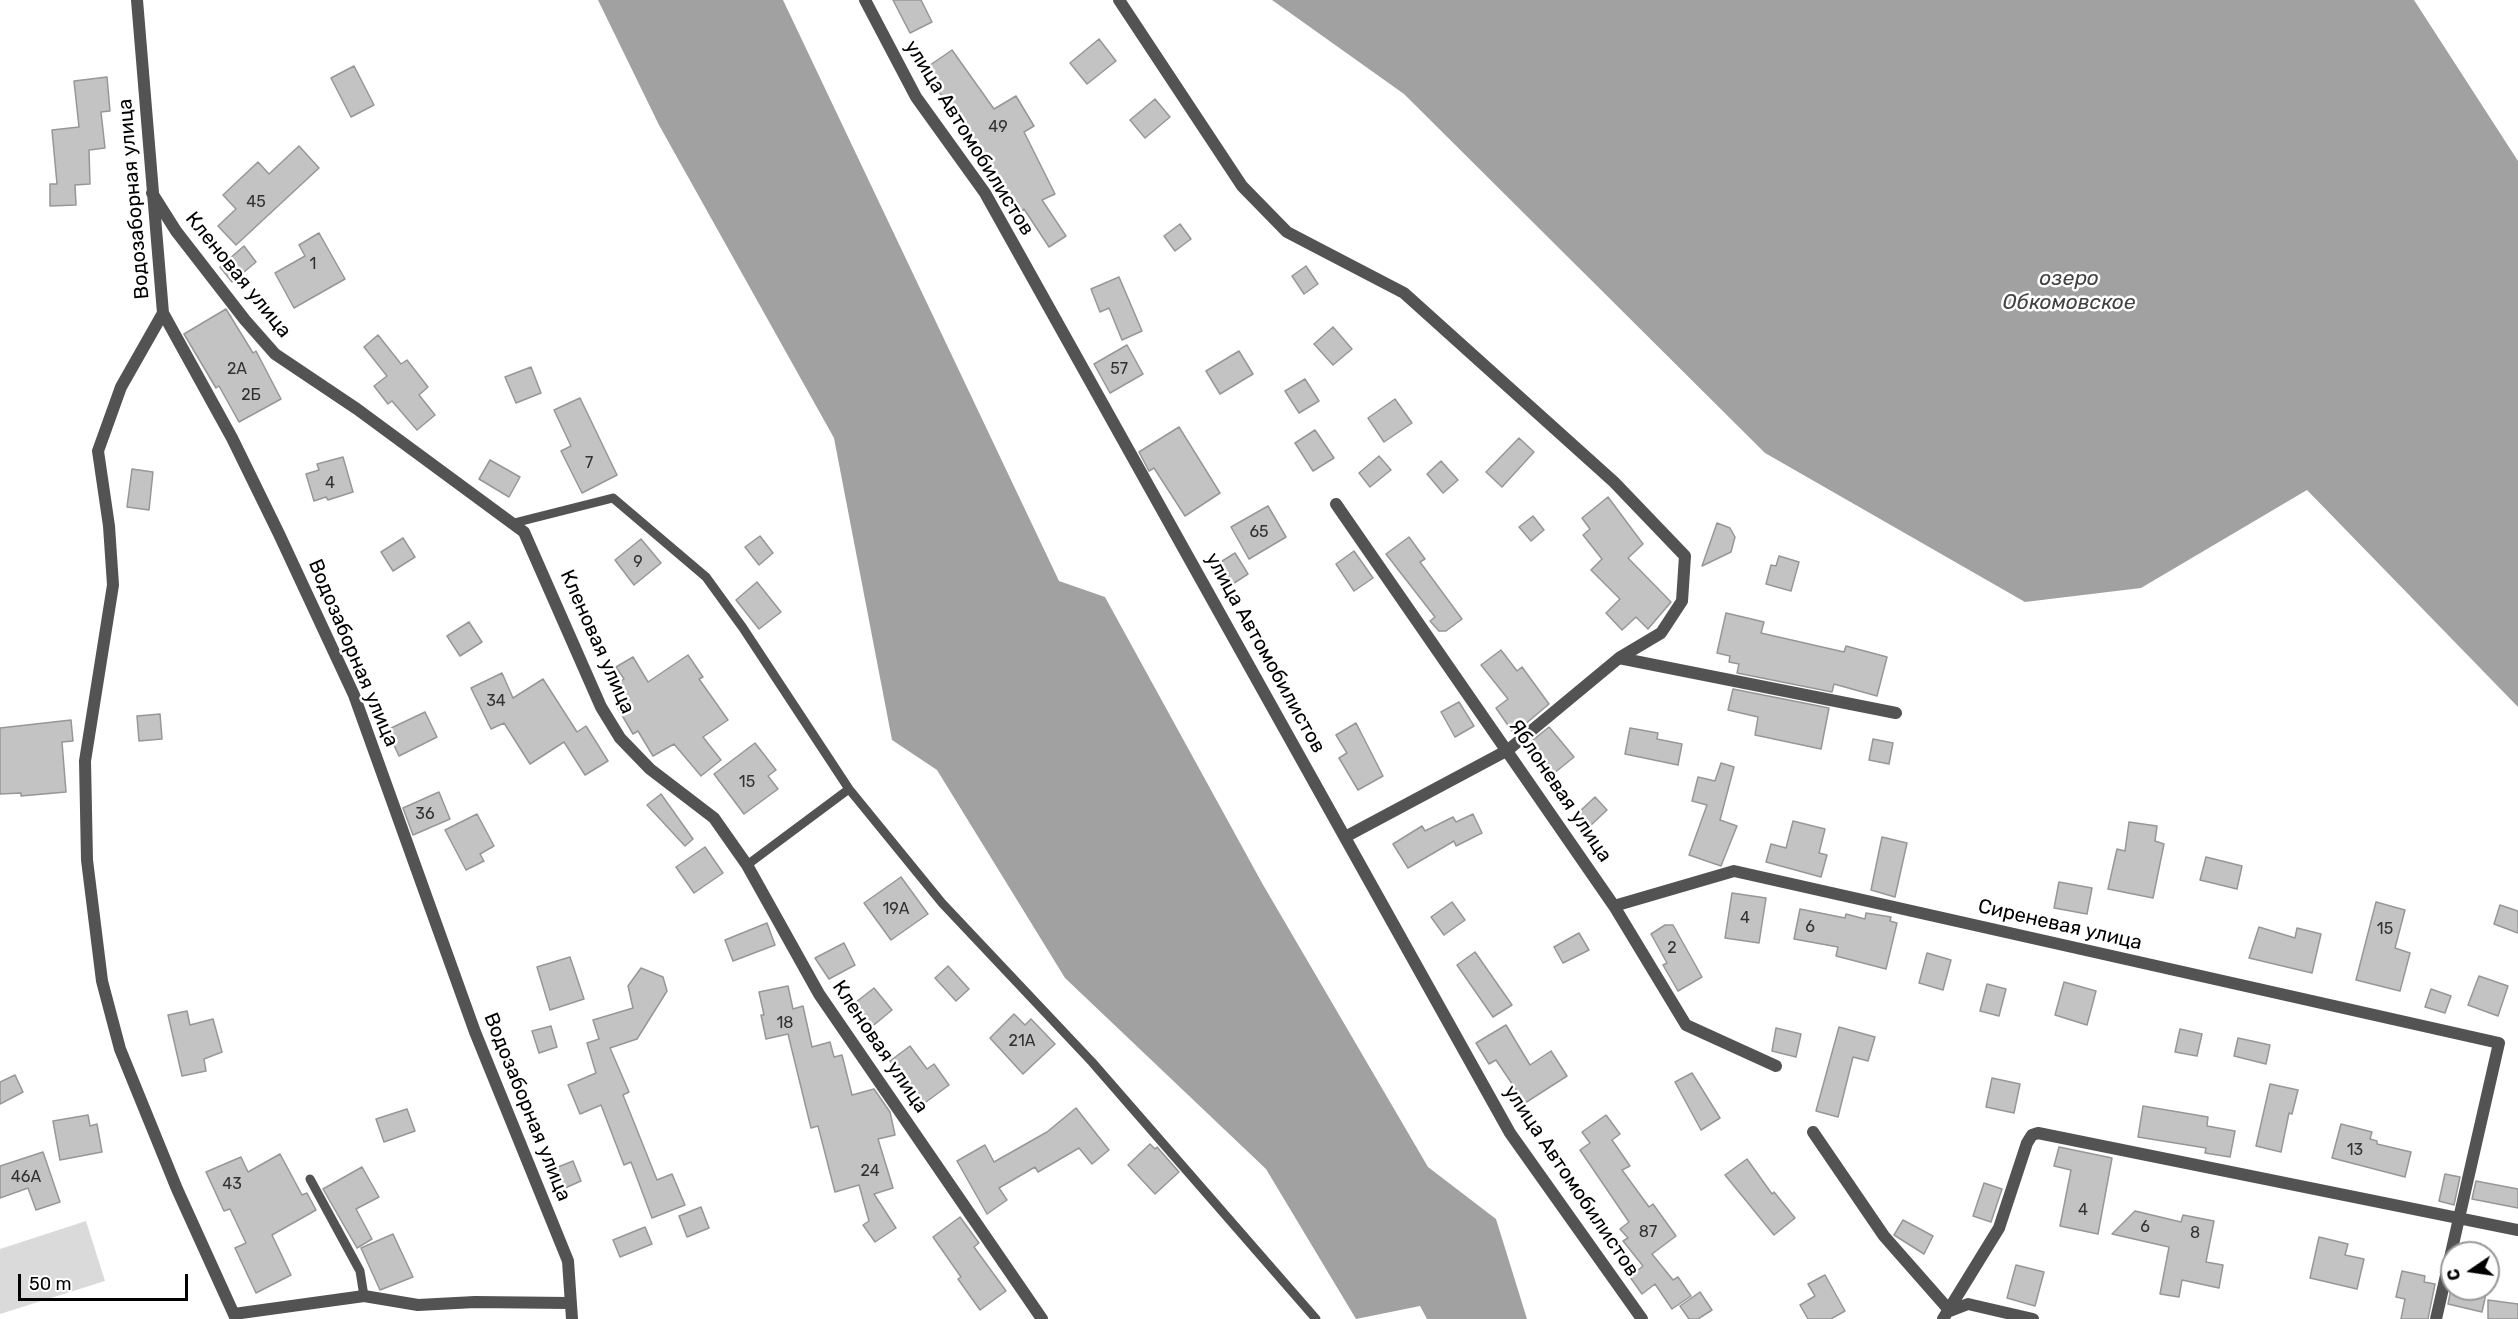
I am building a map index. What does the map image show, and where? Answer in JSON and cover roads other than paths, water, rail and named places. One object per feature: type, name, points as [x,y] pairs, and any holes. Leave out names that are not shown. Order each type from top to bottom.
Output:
[{"type":"street","name":"Водозаборная улица","points":[[137,0],[163,313],[274,523],[354,695],[475,1032],[568,1261],[571,1278],[569,1303],[572,1319]]},
{"type":"street","name":"улица Автомобилистов","points":[[865,0],[915,97],[985,193],[1510,1133],[1642,1319]]},
{"type":"street","points":[[1119,0],[1242,186],[1287,232],[1404,293],[1614,482],[1685,556],[1682,601],[1661,633],[1619,658],[1508,750],[1345,837]]},
{"type":"street","name":"Кленовая улица","points":[[152,193],[183,240],[245,320],[276,354],[357,409],[524,532],[534,550],[601,707],[620,738],[650,769],[714,818],[747,865],[819,994],[1042,1319]]},
{"type":"street","points":[[163,313],[122,387],[98,451],[109,526],[113,585],[85,761],[87,860],[102,981],[120,1048],[177,1189],[235,1316],[364,1296],[418,1305],[475,1302],[569,1303]]},
{"type":"street","name":"Яблоневая улица","points":[[1336,504],[1614,906],[1686,1025],[1776,1066]]},
{"type":"street","points":[[1619,658],[1896,714]]},
{"type":"street","name":"Сиреневая улица","points":[[1614,906],[1734,872],[2499,1043],[2460,1218]]},
{"type":"street","points":[[1813,1132],[1884,1236],[1947,1315]]},
{"type":"street","points":[[1947,1315],[1999,1228],[2027,1143],[2032,1135],[2038,1133],[2518,1230]]},
{"type":"street","points":[[2436,1319],[2460,1218]]},
{"type":"street","points":[[1947,1315],[1968,1304],[2033,1319]]},
{"type":"lane","points":[[514,523],[613,498],[620,501],[706,577],[743,628],[849,789],[942,903],[1092,1062],[1316,1319]]},
{"type":"lane","points":[[747,865],[849,789]]},
{"type":"lane","points":[[310,1179],[360,1271],[364,1296]]},
{"type":"water","points":[[598,0],[783,0],[1059,581],[1105,597],[1262,883],[1428,1167],[1496,1219],[1527,1319],[1427,1319],[1420,1306],[1356,1319],[1266,1169],[1065,978],[937,770],[892,740],[834,438],[659,125]]},
{"type":"water","name":"озеро Обкомовское","points":[[1272,0],[2414,0],[2518,161],[2518,707],[2307,490],[2141,588],[2025,602],[1765,453],[1404,94]]}]
